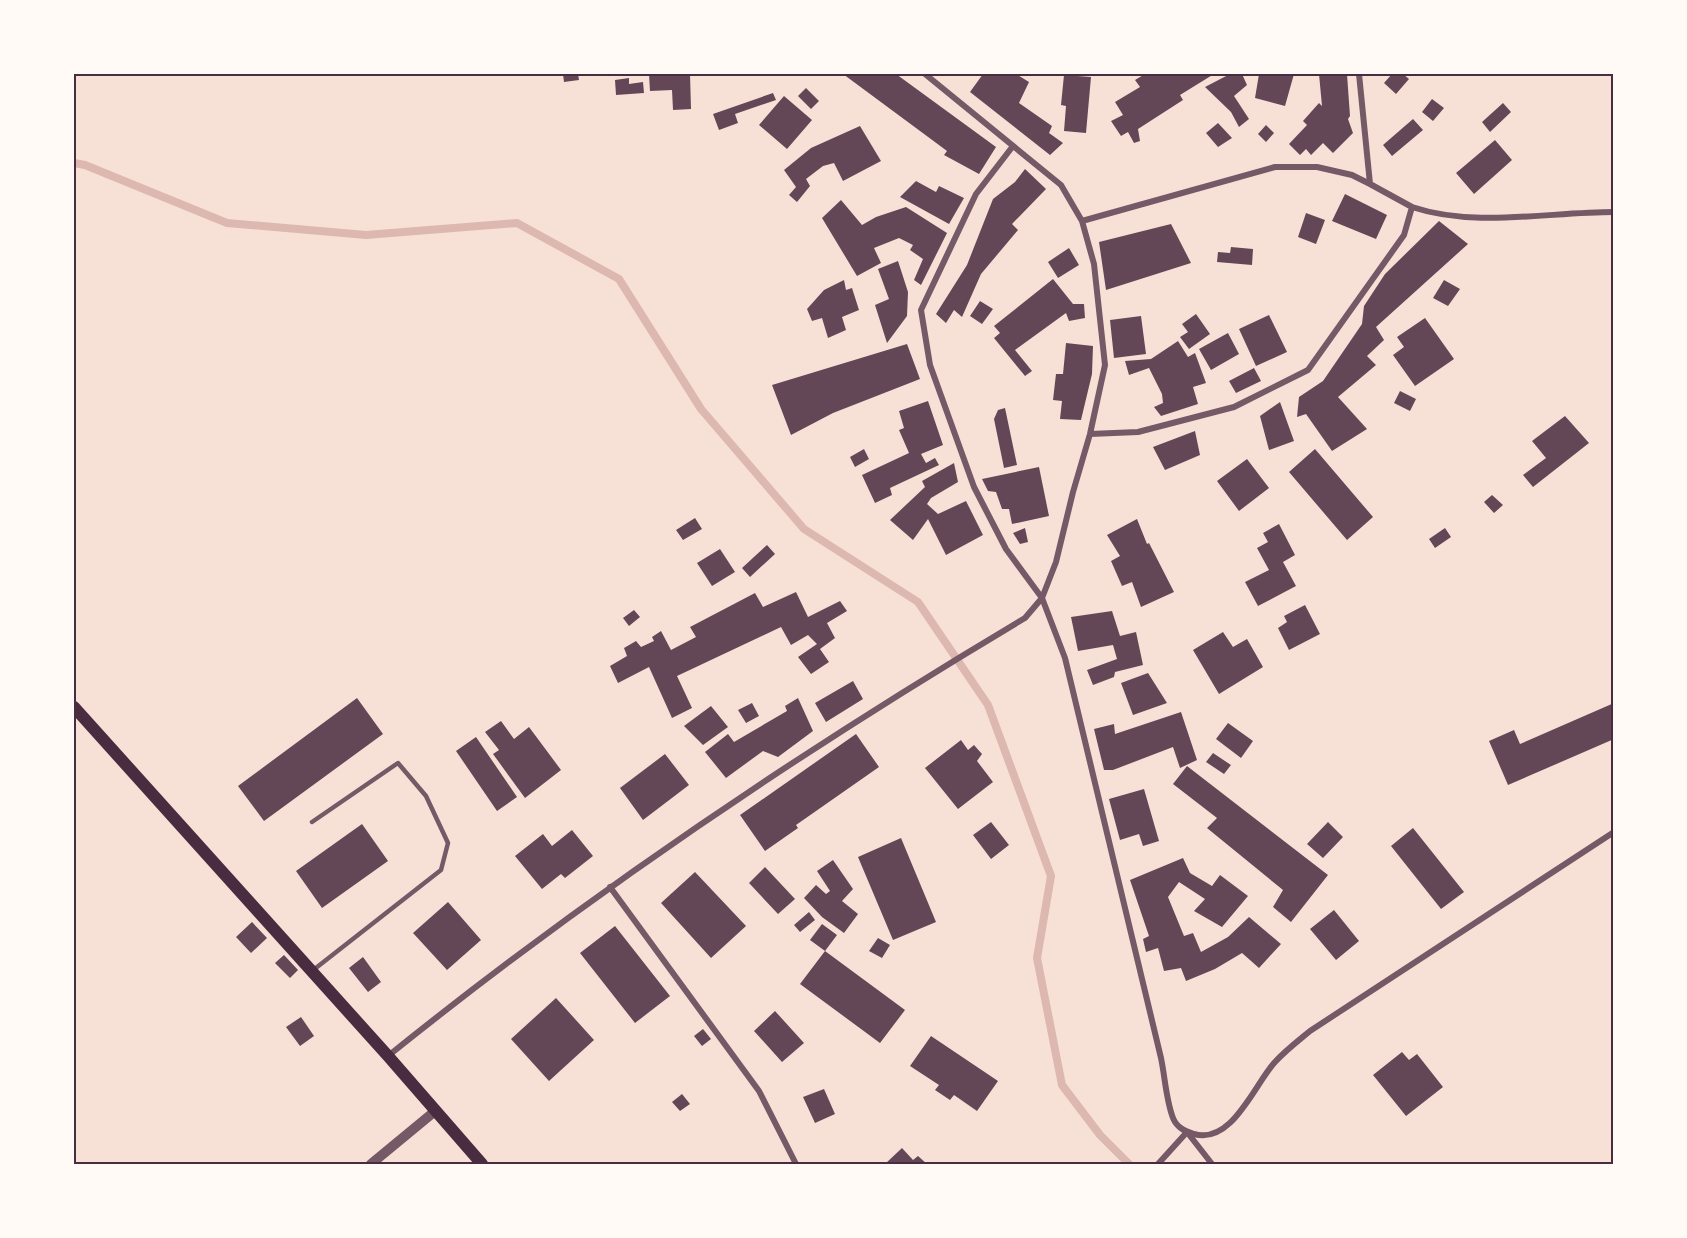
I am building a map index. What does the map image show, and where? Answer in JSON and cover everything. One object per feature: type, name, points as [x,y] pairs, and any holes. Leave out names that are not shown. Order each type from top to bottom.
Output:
[{"type":"main road","points":[[74,708],[312,971],[482,1164]]},
{"type":"street","points":[[388,1056],[460,998],[716,812],[1025,618],[1042,598],[1056,562],[1090,434],[1105,364],[1094,264],[1082,221],[1061,185],[925,74]]},
{"type":"street","points":[[1359,74],[1370,183]]},
{"type":"street","points":[[1013,146],[976,194],[921,310],[930,365],[974,487],[1006,549],[1042,598],[1065,658],[1161,1058],[1173,1118],[1212,1164]]},
{"type":"street","points":[[1082,221],[1275,167],[1317,167],[1352,175],[1412,207],[1445,215],[1614,212]]},
{"type":"street","points":[[1090,434],[1138,432],[1234,407],[1308,370],[1404,236],[1412,207]]},
{"type":"street","points":[[1187,1132],[1201,1136],[1218,1134],[1233,1120],[1276,1060],[1310,1031],[1614,832]]},
{"type":"street","points":[[610,887],[759,1091],[796,1164]]},
{"type":"street","points":[[371,1164],[434,1112]]},
{"type":"street","points":[[1158,1164],[1169,1149],[1187,1132]]},
{"type":"lane","points":[[312,822],[398,763],[426,796],[448,843],[441,870],[312,971]]},
{"type":"building","points":[[563,74],[578,74],[579,80],[564,82]]},
{"type":"building","points":[[649,74],[690,74],[691,109],[673,110],[672,90],[650,91]]},
{"type":"building","points":[[843,74],[896,74],[996,147],[979,174],[944,155],[947,151]]},
{"type":"building","points":[[983,74],[1016,74],[1029,82],[1019,103],[1052,126],[1049,133],[1063,143],[1050,155],[970,92]]},
{"type":"building","points":[[1145,74],[1214,74],[1180,95],[1183,100],[1138,129],[1140,141],[1134,143],[1128,132],[1121,136],[1111,121],[1123,115],[1115,102],[1140,87],[1135,80]]},
{"type":"building","points":[[1230,74],[1242,74],[1247,85],[1234,96],[1249,119],[1239,127],[1231,112],[1205,87]]},
{"type":"building","points":[[1259,74],[1294,74],[1285,106],[1255,98]]},
{"type":"building","points":[[1319,74],[1347,74],[1350,116],[1348,119],[1353,133],[1333,153],[1323,143],[1311,155],[1306,149],[1300,155],[1289,144],[1307,125],[1303,121],[1319,103],[1322,106]]},
{"type":"building","points":[[1392,74],[1403,74],[1409,79],[1396,94],[1384,83]]},
{"type":"building","points":[[1064,75],[1091,77],[1086,133],[1064,131],[1066,106],[1061,105]]},
{"type":"building","points":[[629,78],[629,84],[643,82],[644,93],[616,95],[615,80]]},
{"type":"building","points":[[806,88],[819,101],[811,109],[798,96]]},
{"type":"building","points":[[773,93],[776,100],[735,114],[738,123],[719,130],[713,114]]},
{"type":"building","points":[[784,96],[812,120],[787,149],[759,125]]},
{"type":"building","points":[[1432,99],[1444,108],[1433,121],[1422,112]]},
{"type":"building","points":[[1503,103],[1511,112],[1490,132],[1482,122]]},
{"type":"building","points":[[1413,119],[1423,130],[1392,156],[1383,145]]},
{"type":"building","points":[[1218,123],[1232,138],[1218,147],[1206,133]]},
{"type":"building","points":[[1266,125],[1274,133],[1266,142],[1258,134]]},
{"type":"building","points":[[860,126],[881,161],[843,181],[834,163],[823,166],[806,179],[810,186],[797,202],[789,195],[796,187],[784,170],[811,148]]},
{"type":"building","points":[[1495,140],[1512,160],[1474,194],[1456,173]]},
{"type":"building","points":[[1025,169],[1046,189],[1012,224],[1018,230],[981,274],[962,317],[954,310],[946,323],[936,314],[967,265],[993,199],[1015,182]]},
{"type":"building","points":[[916,181],[936,192],[939,186],[964,198],[949,224],[900,197]]},
{"type":"building","points":[[1345,194],[1387,215],[1376,239],[1332,221]]},
{"type":"building","points":[[841,200],[862,225],[876,217],[906,207],[947,233],[921,285],[914,280],[923,259],[910,250],[913,245],[899,238],[874,248],[881,263],[857,276],[822,218]]},
{"type":"building","points":[[1306,213],[1325,220],[1316,244],[1298,237]]},
{"type":"building","points":[[1439,221],[1468,244],[1376,327],[1384,340],[1367,356],[1376,365],[1338,397],[1367,429],[1332,451],[1306,414],[1297,417],[1299,397],[1323,381],[1362,324],[1364,306],[1385,274]]},
{"type":"building","points":[[1171,224],[1191,263],[1106,290],[1099,242]]},
{"type":"building","points":[[1231,247],[1253,249],[1252,265],[1217,262],[1218,252],[1230,253]]},
{"type":"building","points":[[1069,248],[1079,265],[1058,278],[1048,262]]},
{"type":"building","points":[[898,261],[908,292],[907,316],[887,343],[875,305],[889,299],[878,269]]},
{"type":"building","points":[[1053,279],[1073,304],[1084,304],[1085,318],[1069,321],[1066,313],[1015,350],[1032,371],[1025,376],[994,338],[1000,333],[994,326]]},
{"type":"building","points":[[844,280],[846,290],[852,288],[859,310],[842,317],[846,330],[828,338],[822,318],[812,321],[807,309],[824,290]]},
{"type":"building","points":[[1444,280],[1460,289],[1448,306],[1433,298]]},
{"type":"building","points":[[980,301],[993,309],[982,324],[970,316]]},
{"type":"building","points":[[1196,314],[1210,334],[1189,349],[1180,337],[1188,332],[1182,324]]},
{"type":"building","points":[[1269,315],[1287,352],[1256,366],[1239,329]]},
{"type":"building","points":[[1141,316],[1146,354],[1114,358],[1110,320]]},
{"type":"building","points":[[1425,318],[1454,359],[1415,386],[1393,355],[1404,347],[1397,337]]},
{"type":"building","points":[[1228,333],[1239,354],[1211,370],[1199,349]]},
{"type":"building","points":[[1178,341],[1188,357],[1195,353],[1206,383],[1193,387],[1198,404],[1161,416],[1154,407],[1163,403],[1162,394],[1149,368],[1129,375],[1125,361],[1151,359]]},
{"type":"building","points":[[1066,343],[1093,346],[1092,374],[1081,420],[1060,419],[1062,401],[1053,400],[1056,374],[1063,374]]},
{"type":"building","points":[[907,344],[920,379],[833,413],[791,435],[772,385]]},
{"type":"building","points":[[1254,368],[1261,381],[1236,393],[1229,381]]},
{"type":"building","points":[[1400,391],[1416,399],[1410,411],[1394,403]]},
{"type":"building","points":[[928,401],[943,445],[921,454],[926,463],[935,458],[939,465],[890,488],[892,495],[875,503],[862,475],[909,453],[899,430],[904,428],[899,411]]},
{"type":"building","points":[[1280,402],[1294,441],[1269,450],[1260,416]]},
{"type":"building","points":[[1005,408],[1017,465],[1004,468],[994,419],[998,410]]},
{"type":"building","points":[[1565,416],[1589,443],[1533,487],[1523,475],[1546,458],[1532,441]]},
{"type":"building","points":[[1195,431],[1200,455],[1165,470],[1153,447]]},
{"type":"building","points":[[864,449],[869,459],[855,467],[850,457]]},
{"type":"building","points":[[1315,449],[1373,517],[1347,540],[1289,472]]},
{"type":"building","points":[[1247,459],[1269,488],[1239,511],[1217,481]]},
{"type":"building","points":[[954,463],[958,482],[931,498],[927,504],[938,514],[966,501],[983,535],[946,555],[928,519],[913,540],[890,520],[925,487],[922,481]]},
{"type":"building","points":[[1039,467],[1049,516],[1012,524],[1009,509],[1002,509],[996,492],[988,491],[982,479]]},
{"type":"building","points":[[1492,495],[1503,505],[1494,513],[1484,502]]},
{"type":"building","points":[[695,518],[702,529],[683,540],[676,530]]},
{"type":"building","points":[[1137,519],[1147,544],[1149,543],[1174,592],[1141,607],[1132,582],[1122,586],[1111,561],[1120,556],[1107,535]]},
{"type":"building","points":[[1279,524],[1295,555],[1283,562],[1296,586],[1258,606],[1245,582],[1269,570],[1257,548],[1268,542],[1263,533]]},
{"type":"building","points":[[1025,528],[1028,542],[1020,544],[1013,533]]},
{"type":"building","points":[[1445,528],[1451,537],[1435,548],[1429,539]]},
{"type":"building","points":[[767,545],[775,554],[750,577],[742,568]]},
{"type":"building","points":[[720,549],[735,572],[712,586],[697,563]]},
{"type":"building","points":[[796,592],[808,617],[840,601],[847,611],[827,623],[835,638],[820,649],[829,662],[811,674],[798,657],[817,644],[808,635],[791,645],[781,627],[677,676],[692,708],[672,718],[649,667],[618,683],[610,666],[627,656],[624,648],[636,641],[641,647],[654,641],[652,637],[661,631],[671,650],[696,637],[690,627],[755,593],[763,607]]},
{"type":"building","points":[[1305,605],[1320,634],[1289,650],[1278,628],[1287,622],[1284,616]]},
{"type":"building","points":[[634,610],[640,617],[629,626],[623,618]]},
{"type":"building","points":[[1112,611],[1120,636],[1136,632],[1143,665],[1115,672],[1114,677],[1093,685],[1087,670],[1117,659],[1113,645],[1078,651],[1071,617]]},
{"type":"building","points":[[1223,632],[1233,647],[1247,639],[1263,667],[1219,694],[1193,650]]},
{"type":"building","points":[[1148,673],[1167,703],[1133,715],[1121,683]]},
{"type":"building","points":[[853,681],[863,699],[826,722],[815,703]]},
{"type":"building","points":[[357,698],[383,734],[264,821],[238,786]]},
{"type":"building","points":[[798,698],[813,731],[778,757],[763,751],[726,778],[705,752],[728,734],[734,742],[787,711],[785,706]]},
{"type":"building","points":[[752,703],[759,716],[746,723],[738,710]]},
{"type":"building","points":[[1614,703],[1614,739],[1508,785],[1489,741],[1514,730],[1520,744]]},
{"type":"building","points":[[711,706],[728,727],[703,745],[684,726]]},
{"type":"building","points":[[1181,712],[1197,760],[1180,768],[1173,747],[1113,770],[1104,770],[1094,729],[1114,724],[1115,734]]},
{"type":"building","points":[[501,721],[514,739],[529,727],[561,770],[525,798],[493,754],[499,750],[485,732]]},
{"type":"building","points":[[1228,723],[1253,741],[1241,758],[1216,739]]},
{"type":"building","points":[[856,734],[879,767],[796,825],[798,828],[765,851],[740,815]]},
{"type":"building","points":[[476,737],[517,797],[497,811],[456,751]]},
{"type":"building","points":[[961,740],[968,750],[974,745],[982,754],[977,761],[993,782],[958,809],[925,768]]},
{"type":"building","points":[[1213,753],[1231,765],[1224,774],[1206,762]]},
{"type":"building","points":[[665,754],[689,785],[643,820],[620,788]]},
{"type":"building","points":[[1187,766],[1328,875],[1291,922],[1273,907],[1283,890],[1207,828],[1217,818],[1173,784]]},
{"type":"building","points":[[1144,789],[1159,841],[1143,846],[1139,834],[1120,840],[1109,799]]},
{"type":"building","points":[[991,822],[1009,845],[991,859],[973,835]]},
{"type":"building","points":[[1328,822],[1343,837],[1323,858],[1307,844]]},
{"type":"building","points":[[362,824],[388,861],[322,908],[296,871]]},
{"type":"building","points":[[1413,828],[1464,892],[1441,909],[1391,846]]},
{"type":"building","points":[[572,830],[593,856],[565,878],[561,874],[542,889],[515,856],[543,834],[552,846]]},
{"type":"building","points":[[901,838],[936,922],[893,940],[858,857]]},
{"type":"building","points":[[1183,858],[1190,873],[1212,886],[1220,875],[1248,896],[1222,927],[1194,911],[1205,899],[1179,882],[1168,897],[1184,936],[1193,933],[1201,952],[1228,937],[1249,917],[1281,944],[1259,968],[1242,953],[1215,969],[1186,981],[1181,968],[1164,971],[1158,948],[1146,952],[1143,939],[1149,936],[1130,880]]},
{"type":"building","points":[[833,860],[853,889],[842,901],[858,914],[844,933],[822,917],[804,898],[816,885],[826,894],[830,891],[817,871]]},
{"type":"building","points":[[765,867],[795,899],[778,914],[749,883]]},
{"type":"building","points":[[695,872],[746,926],[711,958],[661,903]]},
{"type":"building","points":[[448,902],[481,940],[447,970],[413,933]]},
{"type":"building","points":[[1334,910],[1359,941],[1336,960],[1310,929]]},
{"type":"building","points":[[809,912],[815,920],[800,932],[794,925]]},
{"type":"building","points":[[252,922],[267,938],[251,953],[236,937]]},
{"type":"building","points":[[822,924],[837,935],[825,951],[810,940]]},
{"type":"building","points":[[615,926],[670,996],[635,1023],[580,953]]},
{"type":"building","points":[[878,938],[890,945],[882,958],[869,951]]},
{"type":"building","points":[[825,951],[905,1010],[880,1043],[800,984]]},
{"type":"building","points":[[284,955],[298,970],[290,978],[275,963]]},
{"type":"building","points":[[363,957],[381,982],[368,992],[349,968]]},
{"type":"building","points":[[556,998],[594,1040],[549,1081],[511,1039]]},
{"type":"building","points":[[775,1011],[804,1043],[782,1062],[754,1031]]},
{"type":"building","points":[[301,1017],[314,1036],[300,1046],[286,1027]]},
{"type":"building","points":[[703,1029],[711,1039],[702,1046],[694,1036]]},
{"type":"building","points":[[931,1036],[998,1081],[977,1111],[954,1095],[950,1100],[935,1090],[939,1085],[910,1066]]},
{"type":"building","points":[[1402,1052],[1409,1060],[1417,1054],[1443,1087],[1406,1116],[1373,1075]]},
{"type":"building","points":[[824,1089],[835,1114],[815,1123],[803,1097]]},
{"type":"building","points":[[682,1094],[690,1104],[680,1111],[672,1102]]},
{"type":"building","points":[[902,1148],[913,1160],[918,1156],[927,1164],[885,1164]]},
{"type":"waterway","points":[[74,163],[85,165],[227,223],[366,235],[517,223],[619,279],[701,409],[804,529],[918,602],[988,705],[1051,876],[1037,958],[1062,1085],[1100,1135],[1129,1164]]}]
